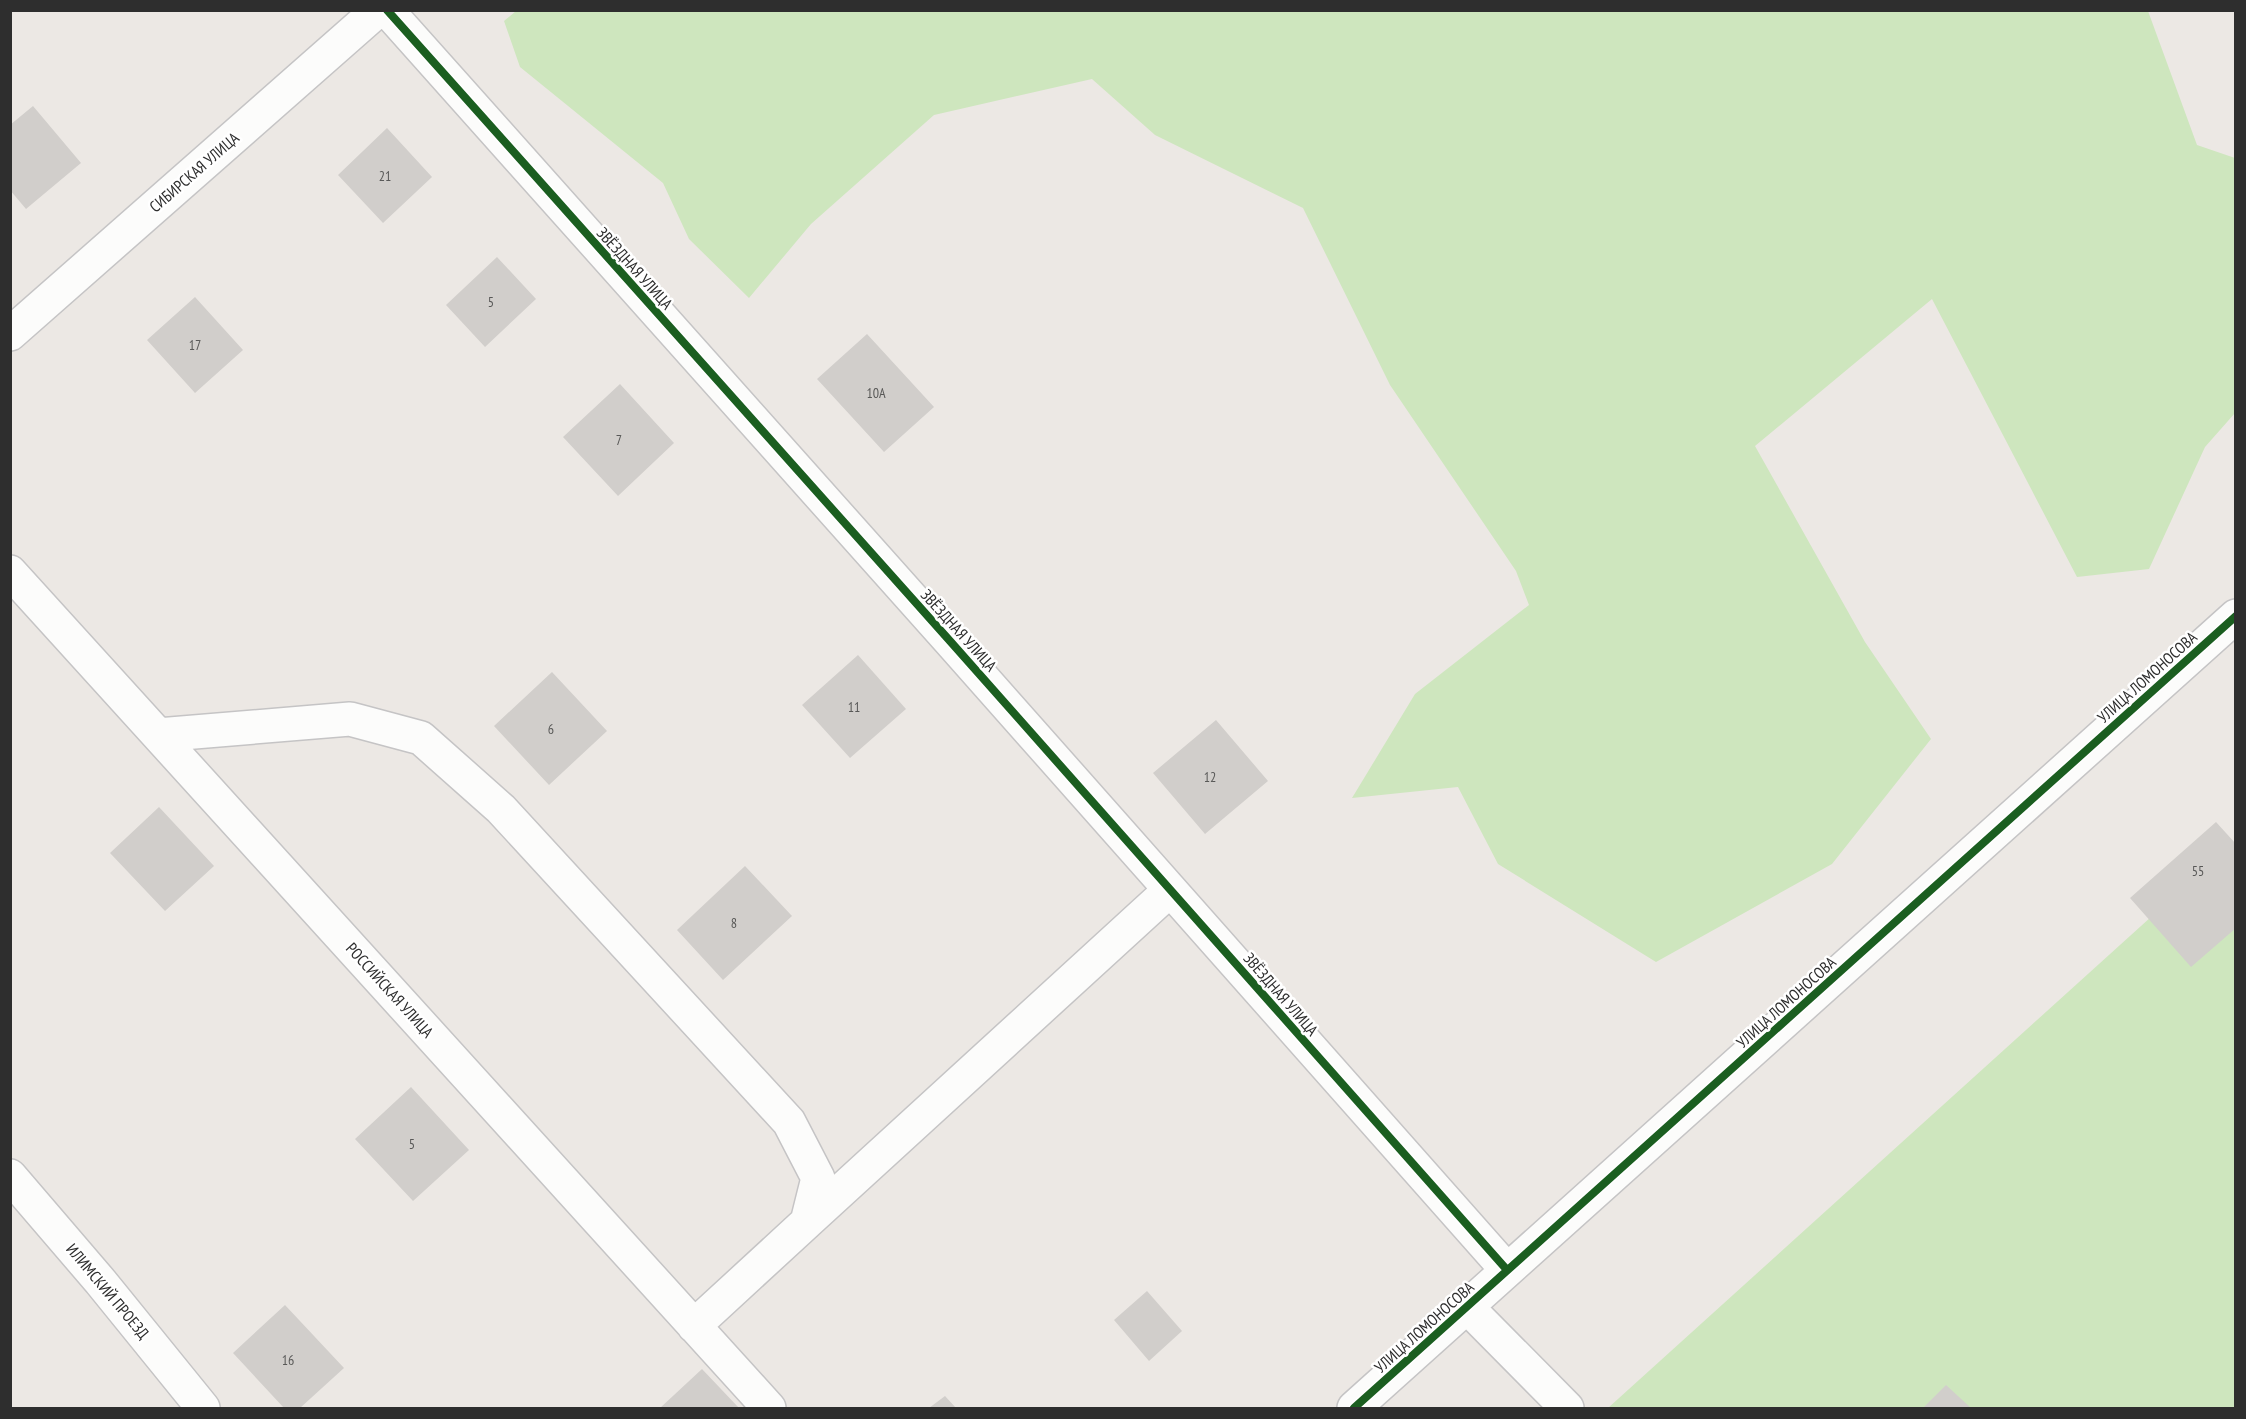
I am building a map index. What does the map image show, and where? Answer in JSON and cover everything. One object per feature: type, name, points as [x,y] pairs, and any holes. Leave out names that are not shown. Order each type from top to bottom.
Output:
[{"type":"street","name":"СИБИРСКАЯ УЛИЦА","points":[[10,334],[378,10]]},
{"type":"street","name":"ЗВЁЗДНАЯ УЛИЦА","points":[[387,10],[1507,1270]]},
{"type":"street","name":"РОССИЙСКАЯ УЛИЦА","points":[[10,572],[769,1408]]},
{"type":"street","name":"УЛИЦА ЛОМОНОСОВА","points":[[1354,1408],[2235,616]]},
{"type":"street","points":[[158,735],[350,719],[421,738],[501,809],[789,1122],[818,1178],[807,1222]]},
{"type":"street","points":[[694,1326],[1170,890]]},
{"type":"street","name":"ИЛИМСКИЙ ПРОЕЗД","points":[[10,1176],[100,1281],[203,1408]]},
{"type":"street","points":[[1467,1307],[1567,1408]]},
{"type":"green space","points":[[516,11],[2148,11],[2197,145],[2235,158],[2235,413],[2205,447],[2149,569],[2077,577],[1932,299],[1755,446],[1865,642],[1931,739],[1832,864],[1656,962],[1498,864],[1458,787],[1352,798],[1415,694],[1529,605],[1516,571],[1390,385],[1303,208],[1155,135],[1092,79],[934,115],[811,224],[749,298],[689,239],[663,183],[520,67],[504,21]]},
{"type":"green space","points":[[2235,841],[2235,1408],[1608,1408]]},
{"type":"building","points":[[33,106],[81,163],[26,209],[10,190],[10,125]]},
{"type":"building","points":[[387,128],[432,177],[383,223],[338,175]]},
{"type":"building","points":[[497,257],[536,299],[485,347],[446,305]]},
{"type":"building","points":[[195,297],[243,350],[195,393],[147,340]]},
{"type":"building","points":[[867,334],[934,407],[884,452],[817,379]]},
{"type":"building","points":[[620,384],[674,443],[618,496],[563,437]]},
{"type":"building","points":[[858,655],[906,709],[850,758],[802,705]]},
{"type":"building","points":[[552,672],[607,731],[549,785],[494,726]]},
{"type":"building","points":[[1216,720],[1268,781],[1205,834],[1153,773]]},
{"type":"building","points":[[159,807],[214,866],[165,911],[110,853]]},
{"type":"building","points":[[2216,822],[2236,844],[2236,928],[2191,967],[2130,898]]},
{"type":"building","points":[[745,866],[792,916],[723,980],[677,930]]},
{"type":"building","points":[[411,1087],[469,1150],[413,1201],[355,1139]]},
{"type":"building","points":[[1147,1291],[1182,1331],[1149,1361],[1114,1320]]},
{"type":"building","points":[[285,1305],[344,1368],[300,1408],[284,1408],[233,1353]]},
{"type":"building","points":[[702,1369],[739,1408],[660,1408]]},
{"type":"building","points":[[1946,1385],[1971,1408],[1923,1408]]},
{"type":"building","points":[[945,1396],[956,1408],[929,1408]]},
{"type":"cycle path","points":[[387,10],[1507,1270]]},
{"type":"cycle path","points":[[1354,1408],[2236,616]]}]
